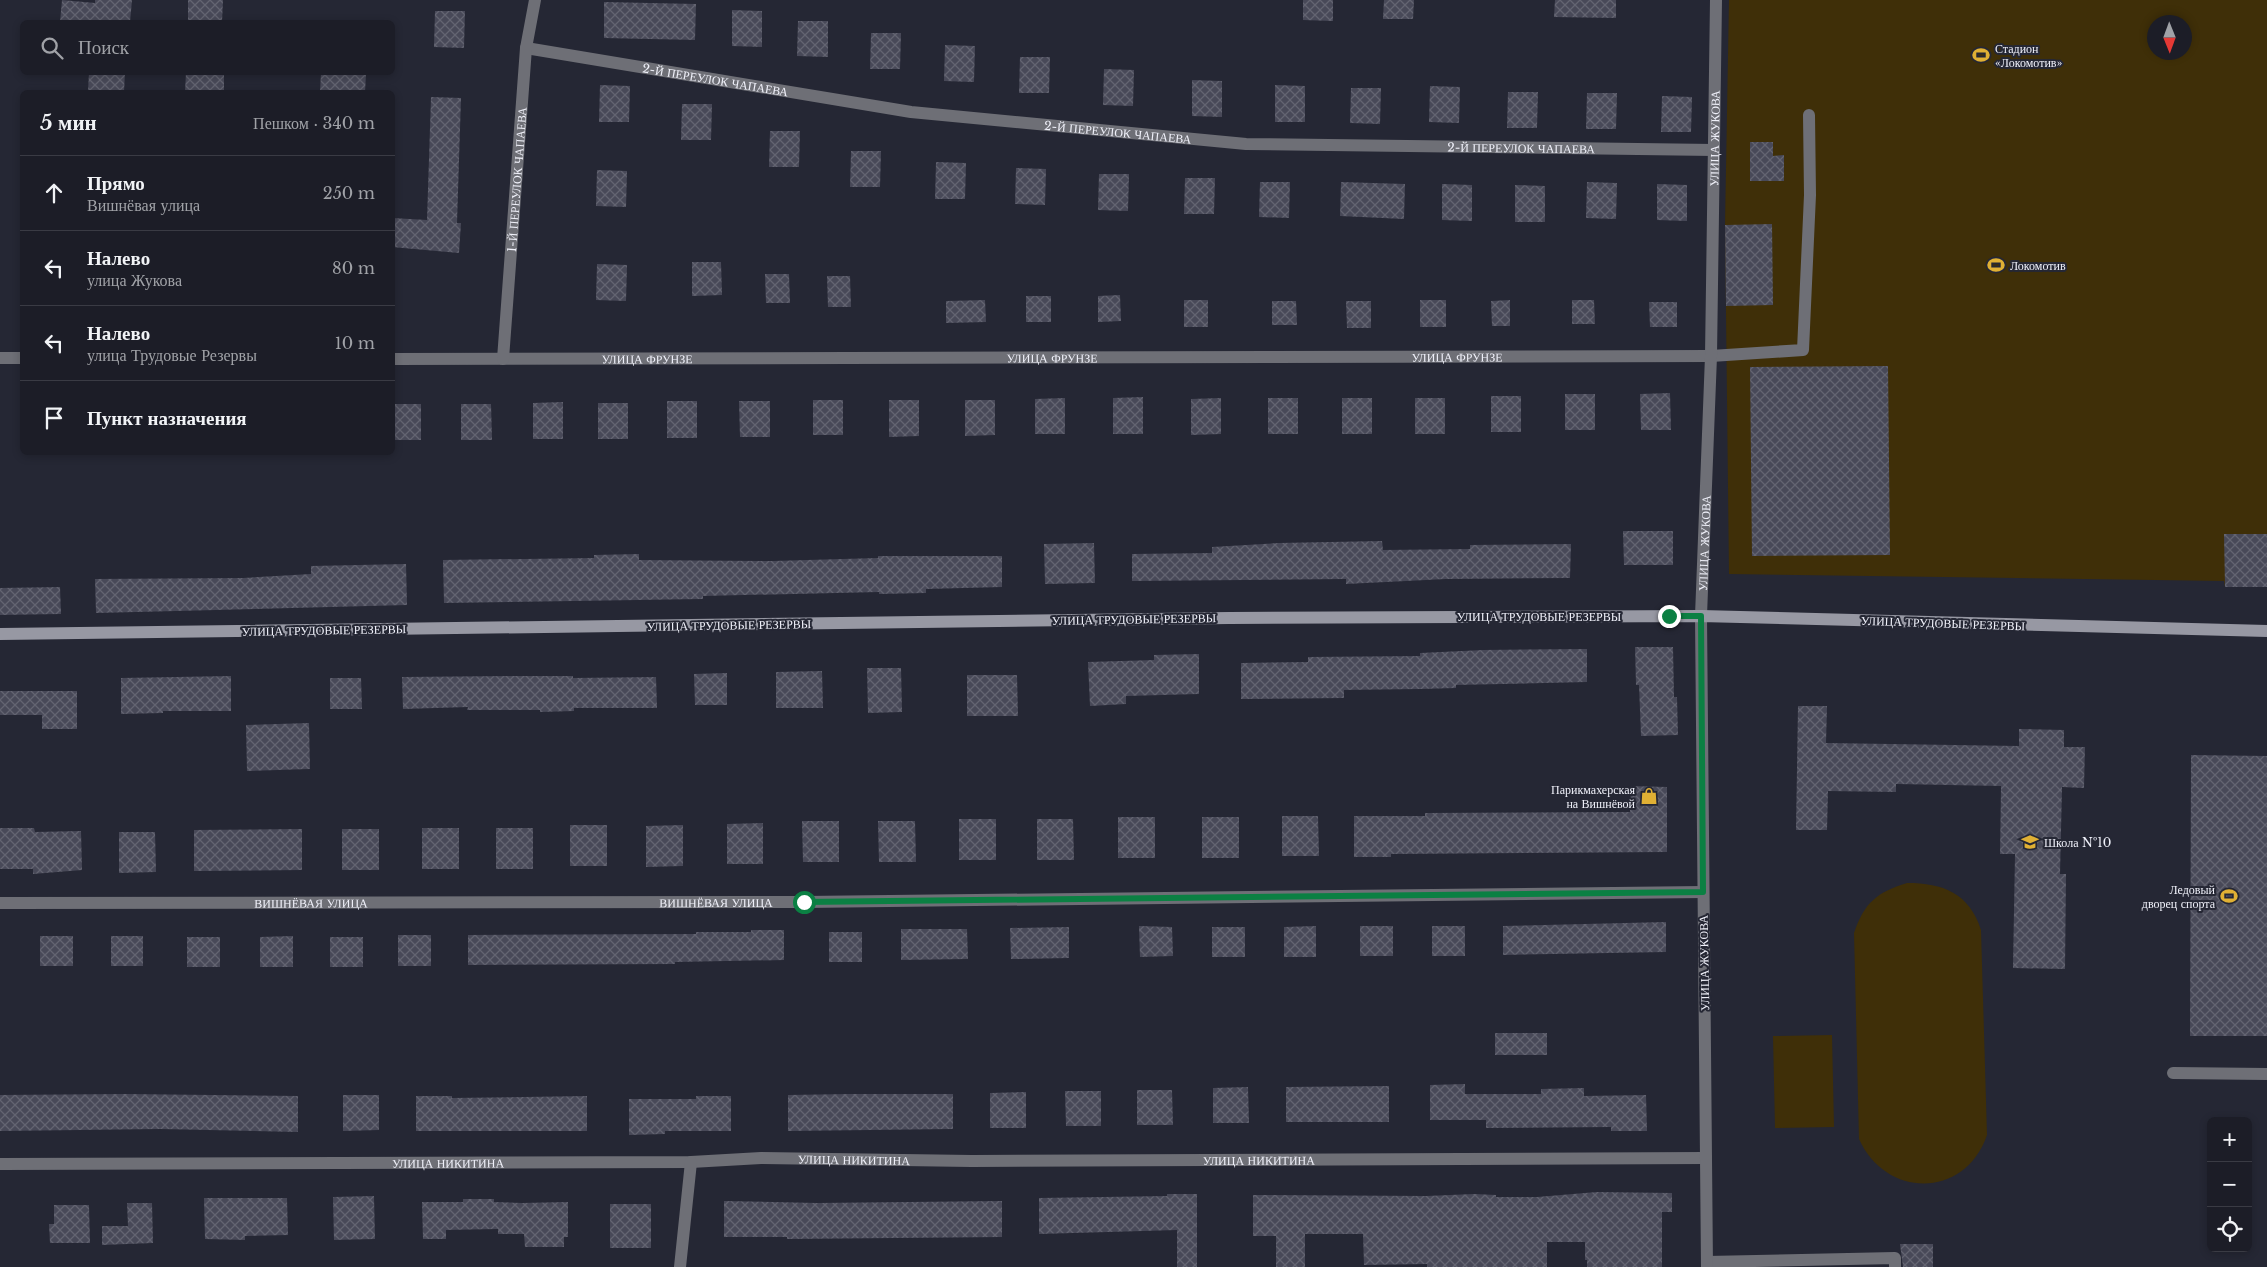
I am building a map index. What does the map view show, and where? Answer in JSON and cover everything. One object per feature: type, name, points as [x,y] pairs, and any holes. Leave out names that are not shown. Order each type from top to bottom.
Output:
[{"type":"main road","name":"УЛИЦА ТРУДОВЫЕ РЕЗЕРВЫ","points":[[0,634],[1229,618],[1701,616],[2267,631]]},
{"type":"street","name":"1-Й ПЕРЕУЛОК ЧАПАЕВА","points":[[503,360],[526,48],[535,0]]},
{"type":"street","name":"УЛИЦА ЖУКОВА","points":[[1707,1264],[1701,616],[1711,356],[1716,0]]},
{"type":"street","name":"2-Й ПЕРЕУЛОК ЧАПАЕВА","points":[[526,48],[911,112],[1246,144],[1714,150]]},
{"type":"street","name":"УЛИЦА ФРУНЗЕ","points":[[395,359],[1711,356],[1803,350],[1810,195],[1809,115]]},
{"type":"street","points":[[0,358],[20,358]]},
{"type":"street","name":"ВИШНЁВАЯ УЛИЦА","points":[[0,903],[804,902],[1703,892]]},
{"type":"street","points":[[2173,1073],[2267,1074]]},
{"type":"street","name":"УЛИЦА НИКИТИНА","points":[[0,1164],[692,1162],[761,1158],[972,1161],[1706,1158]]},
{"type":"street","points":[[680,1267],[692,1162]]},
{"type":"street","points":[[1707,1264],[1761,1264],[1895,1258],[1895,1267]]},
{"type":"shaded area","name":"Локомотив","points":[[1729,0],[2267,0],[2267,587],[2225,587],[2224,581],[1729,574],[1725,225]]},
{"type":"shaded area","points":[[1907,883],[1932,885],[1953,893],[1969,907],[1976,917],[1981,930],[1987,1135],[1976,1156],[1962,1171],[1944,1180],[1925,1184],[1906,1181],[1887,1173],[1871,1159],[1859,1139],[1854,933],[1862,914],[1873,900],[1887,890]]},
{"type":"shaded area","points":[[1832,1035],[1834,1127],[1775,1128],[1773,1036]]},
{"type":"building","points":[[62,0],[95,3],[95,0],[132,0],[130,20],[60,20]]},
{"type":"building","points":[[188,0],[223,0],[222,20],[188,20]]},
{"type":"building","points":[[1303,0],[1333,0],[1333,21],[1303,20]]},
{"type":"building","points":[[1384,0],[1414,0],[1413,19],[1383,19]]},
{"type":"building","points":[[1555,0],[1616,0],[1616,18],[1554,17]]},
{"type":"building","points":[[604,2],[696,4],[695,40],[604,38]]},
{"type":"building","points":[[732,10],[762,11],[762,47],[732,46]]},
{"type":"building","points":[[435,11],[465,11],[464,48],[434,47]]},
{"type":"building","points":[[798,21],[828,21],[828,57],[797,56]]},
{"type":"building","points":[[871,33],[901,33],[900,69],[870,69]]},
{"type":"building","points":[[945,45],[975,46],[974,82],[944,81]]},
{"type":"building","points":[[1020,57],[1050,57],[1049,93],[1019,93]]},
{"type":"building","points":[[1104,69],[1134,70],[1133,106],[1103,105]]},
{"type":"building","points":[[89,75],[125,75],[124,90],[88,90]]},
{"type":"building","points":[[186,75],[224,75],[224,90],[185,90]]},
{"type":"building","points":[[321,75],[366,75],[365,90],[320,90]]},
{"type":"building","points":[[1192,80],[1222,81],[1222,117],[1192,116]]},
{"type":"building","points":[[600,85],[630,86],[629,122],[599,122]]},
{"type":"building","points":[[1275,85],[1305,86],[1305,122],[1275,122]]},
{"type":"building","points":[[1430,86],[1460,87],[1459,123],[1429,122]]},
{"type":"building","points":[[1351,88],[1381,88],[1380,124],[1350,123]]},
{"type":"building","points":[[1508,92],[1538,92],[1537,128],[1507,128]]},
{"type":"building","points":[[1587,93],[1617,93],[1616,129],[1586,129]]},
{"type":"building","points":[[1662,96],[1692,97],[1691,132],[1661,132]]},
{"type":"building","points":[[431,97],[461,98],[457,223],[461,223],[459,253],[395,247],[395,218],[427,220]]},
{"type":"building","points":[[682,104],[712,104],[711,140],[681,140]]},
{"type":"building","points":[[770,131],[800,131],[799,167],[769,167]]},
{"type":"building","points":[[1750,142],[1773,142],[1773,156],[1784,155],[1784,181],[1750,181]]},
{"type":"building","points":[[851,151],[881,151],[880,187],[850,187]]},
{"type":"building","points":[[936,162],[966,163],[965,199],[935,199]]},
{"type":"building","points":[[1016,168],[1046,169],[1045,205],[1015,204]]},
{"type":"building","points":[[597,170],[627,171],[626,207],[596,206]]},
{"type":"building","points":[[1099,174],[1129,174],[1128,211],[1098,210]]},
{"type":"building","points":[[1185,178],[1215,178],[1214,214],[1184,214]]},
{"type":"building","points":[[1260,182],[1290,182],[1289,218],[1259,217]]},
{"type":"building","points":[[1341,182],[1405,184],[1404,219],[1340,216]]},
{"type":"building","points":[[1587,182],[1617,183],[1616,219],[1586,218]]},
{"type":"building","points":[[1442,184],[1472,185],[1472,221],[1442,220]]},
{"type":"building","points":[[1657,184],[1687,185],[1687,221],[1657,220]]},
{"type":"building","points":[[1515,185],[1545,186],[1545,222],[1515,222]]},
{"type":"building","points":[[1772,224],[1773,305],[1726,306],[1725,225]]},
{"type":"building","points":[[692,262],[721,262],[722,295],[692,296]]},
{"type":"building","points":[[597,264],[627,265],[626,301],[596,300]]},
{"type":"building","points":[[765,274],[789,274],[790,303],[766,303]]},
{"type":"building","points":[[827,276],[850,276],[851,307],[828,307]]},
{"type":"building","points":[[1120,295],[1121,321],[1098,322],[1098,296]]},
{"type":"building","points":[[1026,296],[1051,296],[1051,322],[1026,322]]},
{"type":"building","points":[[985,300],[986,322],[946,323],[946,301]]},
{"type":"building","points":[[1184,300],[1208,300],[1208,327],[1184,327]]},
{"type":"building","points":[[1420,300],[1446,300],[1446,327],[1420,327]]},
{"type":"building","points":[[1510,300],[1510,326],[1492,326],[1491,301]]},
{"type":"building","points":[[1572,300],[1594,300],[1595,324],[1572,324]]},
{"type":"building","points":[[1272,301],[1296,301],[1297,325],[1272,325]]},
{"type":"building","points":[[1346,301],[1371,301],[1371,328],[1347,328]]},
{"type":"building","points":[[1649,302],[1677,302],[1677,327],[1650,327]]},
{"type":"building","points":[[1888,366],[1890,555],[1752,556],[1750,367]]},
{"type":"building","points":[[1670,393],[1671,430],[1641,430],[1640,394]]},
{"type":"building","points":[[1565,394],[1595,394],[1595,430],[1565,430]]},
{"type":"building","points":[[1491,396],[1521,396],[1521,432],[1491,432]]},
{"type":"building","points":[[1143,397],[1143,434],[1113,434],[1113,398]]},
{"type":"building","points":[[1065,398],[1065,434],[1035,434],[1035,399]]},
{"type":"building","points":[[1221,398],[1221,434],[1191,435],[1191,399]]},
{"type":"building","points":[[1268,398],[1298,398],[1298,434],[1268,434]]},
{"type":"building","points":[[1342,398],[1372,398],[1372,434],[1342,434]]},
{"type":"building","points":[[1415,398],[1445,398],[1445,434],[1415,434]]},
{"type":"building","points":[[813,400],[843,400],[843,435],[813,435]]},
{"type":"building","points":[[889,400],[919,400],[919,436],[889,437]]},
{"type":"building","points":[[965,400],[995,400],[995,435],[965,436]]},
{"type":"building","points":[[667,401],[697,401],[697,438],[667,438]]},
{"type":"building","points":[[739,401],[770,401],[770,437],[740,437]]},
{"type":"building","points":[[563,402],[563,439],[533,439],[533,403]]},
{"type":"building","points":[[598,403],[628,403],[628,439],[598,439]]},
{"type":"building","points":[[395,404],[421,404],[421,440],[395,440]]},
{"type":"building","points":[[461,404],[491,404],[492,440],[461,440]]},
{"type":"building","points":[[1623,531],[1673,531],[1673,565],[1624,565]]},
{"type":"building","points":[[2224,534],[2267,534],[2267,587],[2225,587]]},
{"type":"building","points":[[1382,541],[1383,550],[1470,549],[1470,545],[1571,544],[1570,578],[1446,579],[1346,584],[1346,579],[1132,581],[1132,554],[1212,553],[1212,547],[1279,543]]},
{"type":"building","points":[[1094,543],[1095,583],[1045,584],[1044,544]]},
{"type":"building","points":[[639,554],[639,560],[772,561],[878,558],[878,556],[1002,556],[1002,587],[926,589],[926,593],[879,594],[879,592],[703,596],[703,599],[444,603],[443,560],[594,558],[594,555]]},
{"type":"building","points":[[406,564],[407,605],[96,613],[95,579],[243,578],[311,574],[311,566]]},
{"type":"building","points":[[60,587],[61,614],[0,615],[0,588]]},
{"type":"building","points":[[1635,647],[1673,647],[1674,697],[1677,697],[1678,735],[1641,736],[1639,685],[1636,685]]},
{"type":"building","points":[[1587,649],[1587,682],[1456,685],[1456,688],[1344,690],[1344,698],[1241,699],[1241,663],[1308,662],[1308,657],[1420,656],[1420,653],[1483,650]]},
{"type":"building","points":[[1199,654],[1199,694],[1126,696],[1126,704],[1090,706],[1088,662],[1154,660],[1154,655]]},
{"type":"building","points":[[867,668],[901,668],[902,712],[868,713]]},
{"type":"building","points":[[822,671],[823,708],[776,708],[776,672]]},
{"type":"building","points":[[727,673],[727,705],[695,705],[694,674]]},
{"type":"building","points":[[967,675],[1017,675],[1018,716],[967,716]]},
{"type":"building","points":[[231,676],[231,711],[163,711],[163,713],[121,714],[121,678]]},
{"type":"building","points":[[573,676],[573,678],[656,677],[657,708],[574,708],[574,711],[540,712],[540,710],[467,710],[468,707],[403,709],[402,677]]},
{"type":"building","points":[[330,678],[361,678],[362,709],[330,709]]},
{"type":"building","points":[[0,691],[77,691],[77,729],[42,729],[42,715],[0,715]]},
{"type":"building","name":"Школа №10","points":[[1798,706],[1827,706],[1826,743],[2019,746],[2019,729],[2064,730],[2064,747],[2085,747],[2084,788],[2062,787],[2060,874],[2066,874],[2065,969],[2013,968],[2015,854],[2000,854],[2001,786],[1896,784],[1896,792],[1828,791],[1827,830],[1796,830]]},
{"type":"building","points":[[309,723],[310,769],[247,771],[246,725]]},
{"type":"building","name":"Ледовый дворец спорта","points":[[2191,755],[2267,756],[2267,1036],[2190,1036]]},
{"type":"building","points":[[1631,786],[1667,787],[1667,852],[1391,854],[1391,857],[1354,857],[1354,816],[1425,816],[1425,813],[1630,812]]},
{"type":"building","points":[[1282,816],[1318,816],[1319,856],[1282,856]]},
{"type":"building","points":[[1118,817],[1155,817],[1155,858],[1118,858]]},
{"type":"building","points":[[1202,817],[1239,817],[1239,858],[1202,858]]},
{"type":"building","points":[[959,819],[996,819],[996,860],[959,860]]},
{"type":"building","points":[[1037,819],[1073,819],[1074,860],[1037,860]]},
{"type":"building","points":[[802,821],[839,821],[839,862],[803,862]]},
{"type":"building","points":[[878,821],[915,821],[916,862],[879,862]]},
{"type":"building","points":[[763,823],[763,864],[727,864],[727,824]]},
{"type":"building","points":[[570,825],[607,825],[607,866],[570,866]]},
{"type":"building","points":[[683,825],[683,866],[646,867],[646,826]]},
{"type":"building","points":[[0,828],[34,828],[35,832],[81,831],[82,870],[33,874],[33,869],[0,869]]},
{"type":"building","points":[[422,828],[459,828],[459,869],[422,869]]},
{"type":"building","points":[[496,828],[533,828],[533,869],[496,869]]},
{"type":"building","points":[[302,829],[302,870],[194,871],[194,830]]},
{"type":"building","points":[[342,829],[379,829],[379,870],[342,870]]},
{"type":"building","points":[[119,832],[155,832],[156,872],[119,873]]},
{"type":"building","points":[[1666,922],[1666,952],[1503,955],[1503,926]]},
{"type":"building","points":[[1139,926],[1172,927],[1173,956],[1140,957]]},
{"type":"building","points":[[1316,926],[1316,957],[1284,957],[1284,927]]},
{"type":"building","points":[[1360,926],[1393,926],[1393,956],[1360,956]]},
{"type":"building","points":[[1432,926],[1465,926],[1465,956],[1432,956]]},
{"type":"building","points":[[1069,927],[1069,958],[1011,959],[1010,928]]},
{"type":"building","points":[[1212,927],[1245,927],[1245,957],[1212,957]]},
{"type":"building","points":[[901,929],[967,929],[968,959],[901,960]]},
{"type":"building","points":[[751,930],[784,930],[784,960],[675,962],[675,964],[468,965],[468,935],[696,934],[696,932],[751,932]]},
{"type":"building","points":[[829,932],[862,932],[862,962],[829,962]]},
{"type":"building","points":[[398,935],[431,935],[431,966],[398,966]]},
{"type":"building","points":[[40,936],[73,936],[73,966],[40,966]]},
{"type":"building","points":[[111,936],[143,936],[143,966],[111,966]]},
{"type":"building","points":[[293,936],[293,967],[260,967],[260,937]]},
{"type":"building","points":[[187,937],[220,937],[220,967],[187,967]]},
{"type":"building","points":[[330,937],[363,937],[363,967],[330,967]]},
{"type":"building","points":[[1495,1033],[1547,1033],[1547,1055],[1495,1055]]},
{"type":"building","points":[[1465,1084],[1465,1094],[1541,1094],[1541,1089],[1584,1088],[1584,1096],[1646,1095],[1647,1131],[1611,1131],[1611,1127],[1486,1128],[1486,1120],[1430,1120],[1430,1085]]},
{"type":"building","points":[[1389,1086],[1389,1122],[1286,1122],[1286,1087]]},
{"type":"building","points":[[1248,1087],[1249,1123],[1213,1123],[1213,1088]]},
{"type":"building","points":[[1137,1090],[1172,1090],[1173,1125],[1137,1125]]},
{"type":"building","points":[[1065,1091],[1101,1091],[1101,1126],[1066,1126]]},
{"type":"building","points":[[1026,1092],[1026,1128],[990,1128],[990,1093]]},
{"type":"building","points":[[953,1094],[953,1129],[788,1131],[788,1095]]},
{"type":"building","points":[[0,1095],[298,1096],[298,1132],[160,1129],[0,1131]]},
{"type":"building","points":[[343,1095],[379,1095],[379,1130],[343,1131]]},
{"type":"building","points":[[416,1096],[452,1096],[452,1098],[587,1096],[587,1131],[416,1131]]},
{"type":"building","points":[[696,1096],[731,1096],[731,1131],[665,1131],[665,1134],[629,1135],[629,1099],[696,1099]]},
{"type":"building","points":[[1597,1192],[1672,1193],[1672,1212],[1662,1212],[1662,1267],[1587,1267],[1585,1242],[1547,1242],[1547,1267],[1427,1267],[1427,1264],[1364,1265],[1363,1234],[1305,1234],[1305,1267],[1276,1267],[1276,1236],[1253,1236],[1253,1195],[1426,1196],[1474,1194],[1496,1195],[1496,1197],[1537,1197]]},
{"type":"building","points":[[1167,1194],[1197,1194],[1197,1267],[1177,1267],[1177,1230],[1039,1234],[1039,1198],[1167,1196]]},
{"type":"building","points":[[374,1196],[375,1239],[334,1240],[333,1197]]},
{"type":"building","points":[[204,1198],[287,1198],[288,1235],[245,1236],[245,1240],[205,1239]]},
{"type":"building","points":[[463,1199],[494,1199],[494,1202],[522,1203],[568,1202],[568,1237],[564,1237],[564,1247],[525,1247],[524,1234],[498,1234],[498,1229],[446,1230],[446,1239],[423,1239],[422,1202],[463,1202]]},
{"type":"building","points":[[724,1201],[817,1203],[1002,1201],[1002,1237],[787,1239],[787,1237],[724,1237]]},
{"type":"building","points":[[127,1203],[152,1203],[153,1243],[102,1245],[102,1226],[128,1226]]},
{"type":"building","points":[[610,1204],[651,1204],[651,1248],[610,1248]]},
{"type":"building","points":[[54,1205],[89,1205],[90,1243],[50,1243],[49,1224],[54,1224]]},
{"type":"building","points":[[1900,1244],[1933,1244],[1933,1267],[1903,1267]]},
{"type":"place","name":"Стадион «Локомотив»","points":[[1981,55]]},
{"type":"place","name":"Локомотив","points":[[1996,265]]},
{"type":"place","name":"Парикмахерская на Вишнёвой","points":[[1649,796]]},
{"type":"place","name":"Школа №10","points":[[2030,842]]},
{"type":"place","name":"Ледовый дворец спорта","points":[[2229,896]]},
{"type":"route","points":[[804,902],[1703,892],[1701,616],[1669,616]]}]
